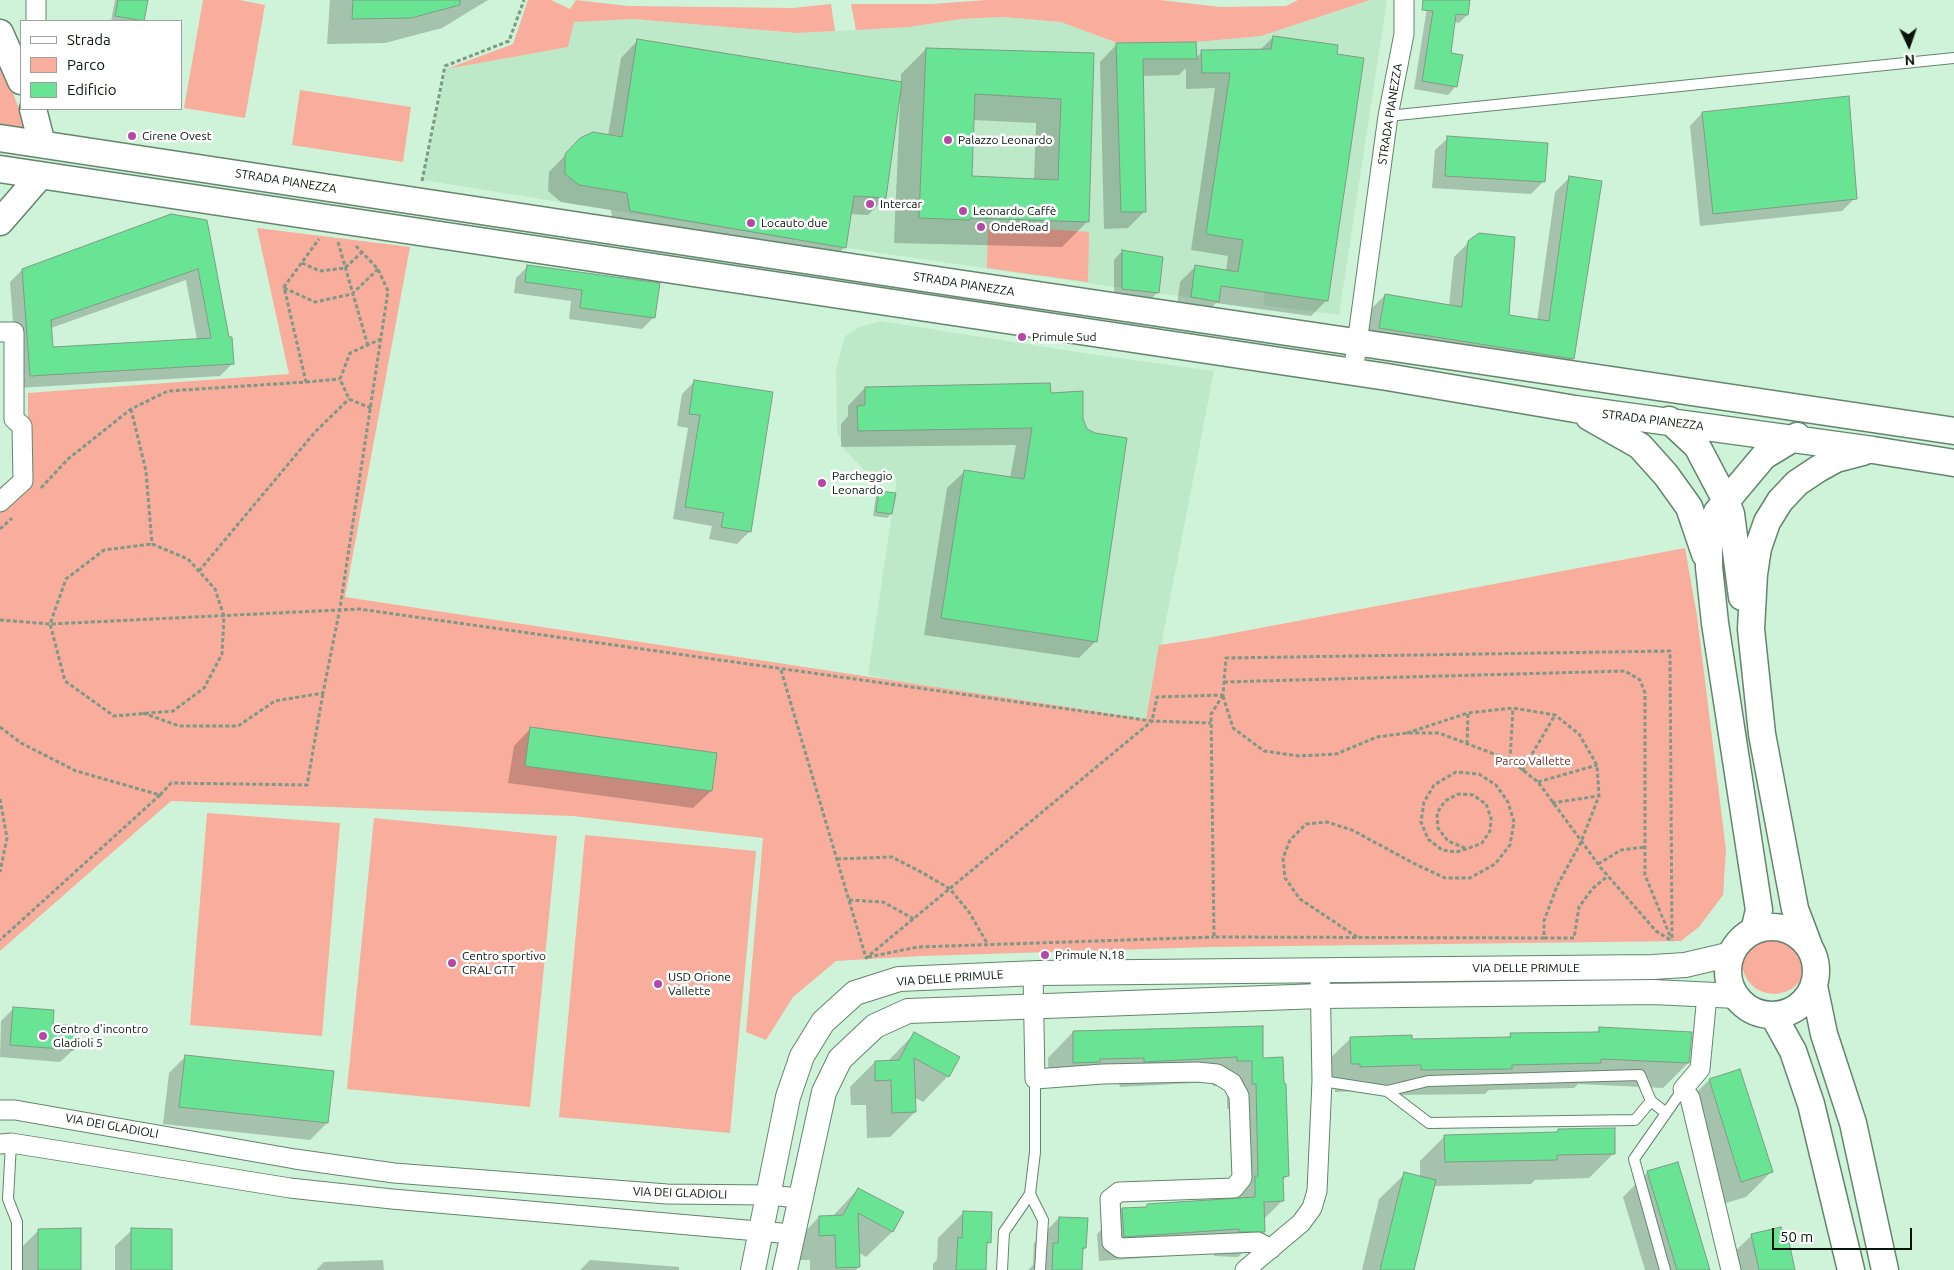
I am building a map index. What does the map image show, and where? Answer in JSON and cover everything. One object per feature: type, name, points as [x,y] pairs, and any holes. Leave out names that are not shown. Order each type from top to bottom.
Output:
[{"type":"main road","points":[[0,33],[20,79]]},
{"type":"main road","points":[[33,110],[42,144]]},
{"type":"main road","name":"STRADA PIANEZZA","points":[[0,138],[1356,343],[1954,431]]},
{"type":"main road","name":"STRADA PIANEZZA","points":[[0,169],[1352,372],[1576,410],[1790,438],[1954,463]]},
{"type":"main road","points":[[0,222],[40,176]]},
{"type":"main road","points":[[1554,372],[1616,394],[1672,422],[1697,446],[1731,514],[1741,594],[1751,629]]},
{"type":"main road","points":[[1576,410],[1640,446],[1666,475],[1689,507],[1709,567]]},
{"type":"main road","points":[[1754,931],[1759,910],[1731,739],[1709,567],[1711,528],[1717,512],[1764,456],[1790,438],[1814,431],[1847,426],[1899,422]]},
{"type":"main road","points":[[1873,450],[1836,459],[1798,483],[1780,501],[1768,522],[1758,548],[1754,574],[1751,629],[1762,734],[1795,909],[1814,959],[1816,972],[1814,986],[1824,1034],[1853,1123],[1885,1270]]},
{"type":"main road","points":[[1808,946],[1799,936],[1787,930],[1773,927],[1754,931],[1737,945],[1732,954],[1728,973],[1731,988],[1736,996],[1751,1010],[1773,1015],[1795,1009],[1806,999],[1814,986]]},
{"type":"main road","points":[[1773,1015],[1794,1051],[1812,1104],[1851,1270]]},
{"type":"street","points":[[36,0],[36,20]]},
{"type":"street","name":"STRADA PIANEZZA","points":[[1352,372],[1388,116],[1404,34],[1404,1]]},
{"type":"street","points":[[40,176],[42,144]]},
{"type":"street","points":[[570,255],[572,225]]},
{"type":"street","points":[[0,332],[14,332],[14,419],[22,426],[23,481],[0,502]]},
{"type":"street","name":"VIA DELLE PRIMULE","points":[[753,1270],[788,1097],[802,1056],[823,1022],[855,993],[899,979],[1033,973],[1653,967],[1685,964],[1732,954]]},
{"type":"street","points":[[1246,1270],[1301,1223],[1312,1208],[1317,1192],[1322,1081],[1322,996],[1320,969]]},
{"type":"street","points":[[1033,973],[1035,1079],[1103,1074],[1197,1072],[1217,1074],[1232,1083],[1240,1096],[1242,1178],[1234,1188],[1119,1192],[1110,1199],[1112,1242],[1120,1248],[1258,1242],[1271,1249]]},
{"type":"street","name":"VIA DELLE PRIMULE","points":[[785,1270],[799,1198],[824,1092],[840,1059],[875,1026],[908,1012],[1322,996],[1653,992],[1736,996]]},
{"type":"street","points":[[1707,995],[1700,1069],[1683,1089],[1690,1098],[1731,1270]]},
{"type":"street","name":"VIA DEI GLADIOLI","points":[[0,1110],[16,1110],[295,1159],[394,1173],[666,1194],[768,1195],[799,1198]]},
{"type":"street","points":[[5,1144],[290,1188],[392,1199],[792,1234]]},
{"type":"street","points":[[217,1176],[223,1146]]},
{"type":"street","points":[[392,1199],[394,1173]]},
{"type":"street","points":[[558,1214],[561,1186]]},
{"type":"lane","points":[[1388,116],[1954,58]]},
{"type":"lane","points":[[1322,1081],[1387,1091],[1428,1081],[1640,1075],[1651,1101],[1666,1113]]},
{"type":"lane","points":[[1002,1270],[1004,1232],[1030,1194],[1035,1154],[1035,1079]]},
{"type":"lane","points":[[1664,1270],[1634,1159],[1683,1089]]},
{"type":"lane","points":[[1387,1091],[1429,1123],[1636,1120],[1651,1101]]},
{"type":"lane","points":[[5,1144],[8,1199],[17,1222],[17,1270]]},
{"type":"lane","points":[[1030,1194],[1043,1220],[1040,1270]]},
{"type":"path","points":[[418,201],[445,66],[509,41],[524,0]]},
{"type":"path","points":[[306,382],[284,287],[322,235]]},
{"type":"path","points":[[336,237],[368,346]]},
{"type":"path","points":[[0,940],[171,783],[307,785],[340,608],[388,291],[378,269],[349,239]]},
{"type":"path","points":[[302,263],[320,271],[345,268],[362,252]]},
{"type":"path","points":[[284,287],[315,302],[352,294],[378,269]]},
{"type":"path","points":[[371,408],[349,399],[340,379],[350,353],[381,339]]},
{"type":"path","points":[[37,492],[68,459],[131,409],[168,391],[340,379]]},
{"type":"path","points":[[198,571],[315,432],[349,399]]},
{"type":"path","points":[[131,409],[146,471],[152,544]]},
{"type":"path","points":[[0,529],[18,511]]},
{"type":"path","points":[[152,544],[188,560],[198,571],[215,589],[224,616],[222,654],[204,688],[173,711],[114,716],[65,681],[50,624],[66,579],[104,550],[152,544]]},
{"type":"path","points":[[0,620],[50,624],[359,608],[781,670],[1152,721],[1212,722]]},
{"type":"path","points":[[1544,938],[1544,921],[1557,886],[1581,842],[1599,796],[1597,765],[1579,734],[1555,716],[1512,708],[1468,713],[1407,732],[1377,737],[1336,754],[1299,756],[1264,751],[1233,728],[1223,696],[1226,658],[1670,651],[1672,941]]},
{"type":"path","points":[[781,670],[866,958]]},
{"type":"path","points":[[1224,682],[1625,671],[1640,680],[1645,693],[1645,875],[1672,941]]},
{"type":"path","points":[[143,713],[179,726],[238,726],[275,702],[323,693]]},
{"type":"path","points":[[866,958],[1152,721],[1157,697],[1223,696]]},
{"type":"path","points":[[1214,937],[1212,714],[1223,696]]},
{"type":"path","points":[[1510,760],[1512,708]]},
{"type":"path","points":[[1467,744],[1468,713]]},
{"type":"path","points":[[1522,771],[1555,716]]},
{"type":"path","points":[[0,727],[21,743],[76,771],[160,795]]},
{"type":"path","points":[[1407,732],[1439,733],[1510,760],[1538,782],[1608,876],[1656,931],[1672,941]]},
{"type":"path","points":[[1538,782],[1597,765]]},
{"type":"path","points":[[1357,938],[1300,899],[1285,878],[1283,858],[1290,840],[1306,824],[1327,822],[1352,830],[1445,878],[1470,878],[1495,864],[1510,845],[1514,822],[1508,802],[1496,785],[1479,774],[1456,772],[1434,785],[1424,802],[1421,822],[1428,839],[1442,850],[1456,852],[1467,849],[1482,843],[1490,831],[1491,818],[1486,804],[1473,795],[1458,794],[1445,801],[1437,813],[1438,828],[1448,841],[1467,849]]},
{"type":"path","points":[[1552,803],[1599,796]]},
{"type":"path","points":[[0,799],[6,838],[0,872]]},
{"type":"path","points":[[0,839],[6,838]]},
{"type":"path","points":[[1598,864],[1621,850],[1645,847]]},
{"type":"path","points":[[837,859],[892,857],[950,889],[969,912],[987,944]]},
{"type":"path","points":[[866,958],[918,947],[1214,937],[1574,938],[1579,906],[1593,888],[1608,876]]},
{"type":"path","points":[[849,900],[883,902],[914,919]]},
{"type":"shaded area","points":[[1370,0],[1387,0],[1339,315],[1263,305],[1265,292],[1221,286],[1219,302],[880,253],[422,180],[446,69],[567,47],[573,22],[634,19],[797,33],[909,27],[961,19],[1003,17],[1061,22],[1116,43],[1196,42],[1261,36]]},
{"type":"shaded area","points":[[880,321],[1090,354],[1214,371],[1147,719],[892,681],[868,675],[897,478],[864,470],[844,449],[837,432],[836,369],[845,336],[860,327]]},
{"type":"green space","points":[[203,0],[239,0],[265,5],[245,118],[184,108]]},
{"type":"green space","points":[[528,0],[551,0],[570,9],[576,0],[628,6],[793,8],[831,4],[835,31],[797,33],[634,19],[574,22],[568,47],[446,69],[513,44]]},
{"type":"green space","points":[[987,0],[1160,0],[1220,7],[1286,6],[1298,0],[1370,0],[1261,36],[1196,42],[1117,43],[1061,22],[1003,17],[961,19],[909,27],[856,30],[851,4],[931,4]]},
{"type":"green space","points":[[0,56],[27,132],[0,128]]},
{"type":"green space","points":[[300,90],[411,107],[403,162],[292,145]]},
{"type":"green space","points":[[988,225],[1089,232],[1088,282],[987,268]]},
{"type":"green space","name":"Parco Vallette","points":[[257,228],[410,247],[345,597],[1146,719],[1159,645],[1207,638],[1685,548],[1697,616],[1726,850],[1723,895],[1699,927],[1681,941],[1211,947],[921,956],[836,961],[793,997],[766,1040],[746,1032],[763,838],[573,816],[171,801],[0,951],[0,511],[28,484],[28,393],[289,374]]},
{"type":"green space","points":[[207,813],[340,823],[322,1036],[190,1025]]},
{"type":"green space","name":"Centro sportivo CRAL GTT","points":[[374,818],[557,836],[530,1107],[347,1089]]},
{"type":"green space","name":"USD Orione Vallette","points":[[585,835],[756,851],[730,1133],[559,1117]]},
{"type":"green space","points":[[1774,930],[1792,935],[1797,939],[1801,944],[1806,962],[1801,980],[1797,985],[1792,989],[1774,994],[1756,989],[1751,985],[1747,980],[1742,962],[1747,944],[1751,939],[1756,935]]},
{"type":"building","points":[[118,0],[148,0],[144,20],[115,16]]},
{"type":"building","points":[[353,0],[460,0],[460,5],[411,18],[352,19]]},
{"type":"building","points":[[1423,0],[1470,0],[1468,15],[1456,14],[1451,53],[1463,55],[1457,87],[1422,81],[1433,11],[1422,10]]},
{"type":"building","points":[[1273,36],[1338,45],[1337,54],[1364,58],[1328,301],[1221,286],[1219,302],[1191,297],[1195,265],[1238,272],[1243,240],[1206,234],[1230,73],[1202,73],[1201,50],[1271,49]]},
{"type":"building","points":[[637,39],[902,82],[886,198],[854,196],[846,248],[630,211],[627,193],[579,185],[565,174],[565,154],[580,138],[593,132],[622,137]]},
{"type":"building","points":[[1196,42],[1197,59],[1143,59],[1146,212],[1121,212],[1116,43]]},
{"type":"building","name":"Palazzo Leonardo","points":[[926,48],[1094,53],[1089,222],[919,218]],"holes":[[[975,94],[1061,99],[1058,180],[972,176]]]},
{"type":"building","points":[[1849,96],[1857,199],[1713,214],[1702,112]]},
{"type":"building","points":[[1447,136],[1548,143],[1545,182],[1445,176]]},
{"type":"building","points":[[1569,176],[1602,181],[1574,359],[1379,328],[1385,294],[1462,307],[1468,241],[1479,233],[1515,237],[1509,315],[1549,321]]},
{"type":"building","points":[[171,214],[207,220],[229,337],[232,337],[234,364],[30,376],[22,269]],"holes":[[[198,269],[211,338],[53,347],[51,320]]]},
{"type":"building","points":[[1122,250],[1163,257],[1159,293],[1122,289]]},
{"type":"building","points":[[527,265],[660,283],[655,318],[580,308],[582,290],[525,282]]},
{"type":"building","points":[[694,380],[773,392],[751,532],[721,527],[724,513],[685,507],[700,415],[689,414]]},
{"type":"building","points":[[1050,383],[1051,393],[1083,391],[1083,419],[1087,429],[1095,433],[1127,438],[1097,642],[941,618],[964,470],[1024,479],[1032,428],[858,431],[857,406],[865,405],[865,387]]},
{"type":"building","points":[[879,491],[896,493],[892,514],[876,512]]},
{"type":"building","points":[[530,727],[717,753],[712,791],[525,766]]},
{"type":"building","name":"Centro d'incontro Gladioli 5","points":[[13,1007],[54,1010],[53,1024],[76,1026],[74,1050],[10,1045]]},
{"type":"building","points":[[1263,1026],[1263,1058],[1283,1057],[1284,1083],[1286,1084],[1289,1176],[1283,1177],[1284,1201],[1264,1202],[1265,1232],[1239,1232],[1239,1229],[1124,1237],[1122,1208],[1147,1207],[1147,1204],[1255,1197],[1255,1176],[1258,1176],[1256,1084],[1252,1084],[1252,1061],[1237,1061],[1237,1057],[1144,1062],[1144,1058],[1100,1059],[1100,1062],[1073,1063],[1073,1031]]},
{"type":"building","points":[[1599,1027],[1692,1032],[1689,1063],[1601,1059],[1601,1063],[1512,1065],[1512,1069],[1421,1070],[1421,1065],[1360,1067],[1360,1064],[1351,1064],[1350,1037],[1412,1035],[1412,1039],[1511,1037],[1510,1033],[1599,1032]]},
{"type":"building","points":[[914,1032],[960,1057],[949,1077],[914,1058],[916,1112],[892,1113],[891,1080],[875,1081],[875,1061],[899,1060]]},
{"type":"building","points":[[185,1055],[334,1071],[328,1123],[179,1107]]},
{"type":"building","points":[[1740,1069],[1773,1172],[1741,1182],[1709,1079]]},
{"type":"building","points":[[1615,1128],[1615,1154],[1557,1155],[1557,1160],[1445,1162],[1444,1135],[1558,1132],[1558,1129]]},
{"type":"building","points":[[1678,1162],[1710,1270],[1677,1270],[1647,1171]]},
{"type":"building","points":[[1404,1172],[1436,1180],[1414,1270],[1380,1270]]},
{"type":"building","points":[[858,1188],[904,1212],[893,1232],[858,1213],[860,1267],[836,1268],[835,1235],[819,1236],[819,1216],[843,1215]]},
{"type":"building","points":[[963,1211],[992,1212],[991,1243],[987,1242],[986,1270],[956,1270],[958,1237],[962,1238]]},
{"type":"building","points":[[1059,1217],[1088,1218],[1086,1248],[1083,1248],[1082,1270],[1052,1270],[1053,1243],[1058,1243]]},
{"type":"building","points":[[1781,1227],[1784,1237],[1788,1237],[1795,1270],[1759,1270],[1751,1234]]},
{"type":"building","points":[[81,1228],[81,1270],[38,1270],[38,1229]]},
{"type":"building","points":[[131,1228],[172,1229],[172,1270],[131,1270]]},
{"type":"place","name":"Cirene Ovest","points":[[132,136]]},
{"type":"place","name":"Palazzo Leonardo","points":[[948,140]]},
{"type":"place","name":"Intercar","points":[[870,204]]},
{"type":"place","name":"Leonardo Caffè","points":[[963,211]]},
{"type":"place","name":"Locauto due","points":[[751,223]]},
{"type":"place","name":"OndeRoad","points":[[981,227]]},
{"type":"place","name":"Primule Sud","points":[[1022,337]]},
{"type":"place","name":"Parcheggio Leonardo","points":[[822,483]]},
{"type":"place","name":"Primule N.18","points":[[1045,955]]},
{"type":"place","name":"Centro sportivo CRAL GTT","points":[[452,963]]},
{"type":"place","name":"USD Orione Vallette","points":[[658,984]]},
{"type":"place","name":"Centro d'incontro Gladioli 5","points":[[43,1036]]}]
